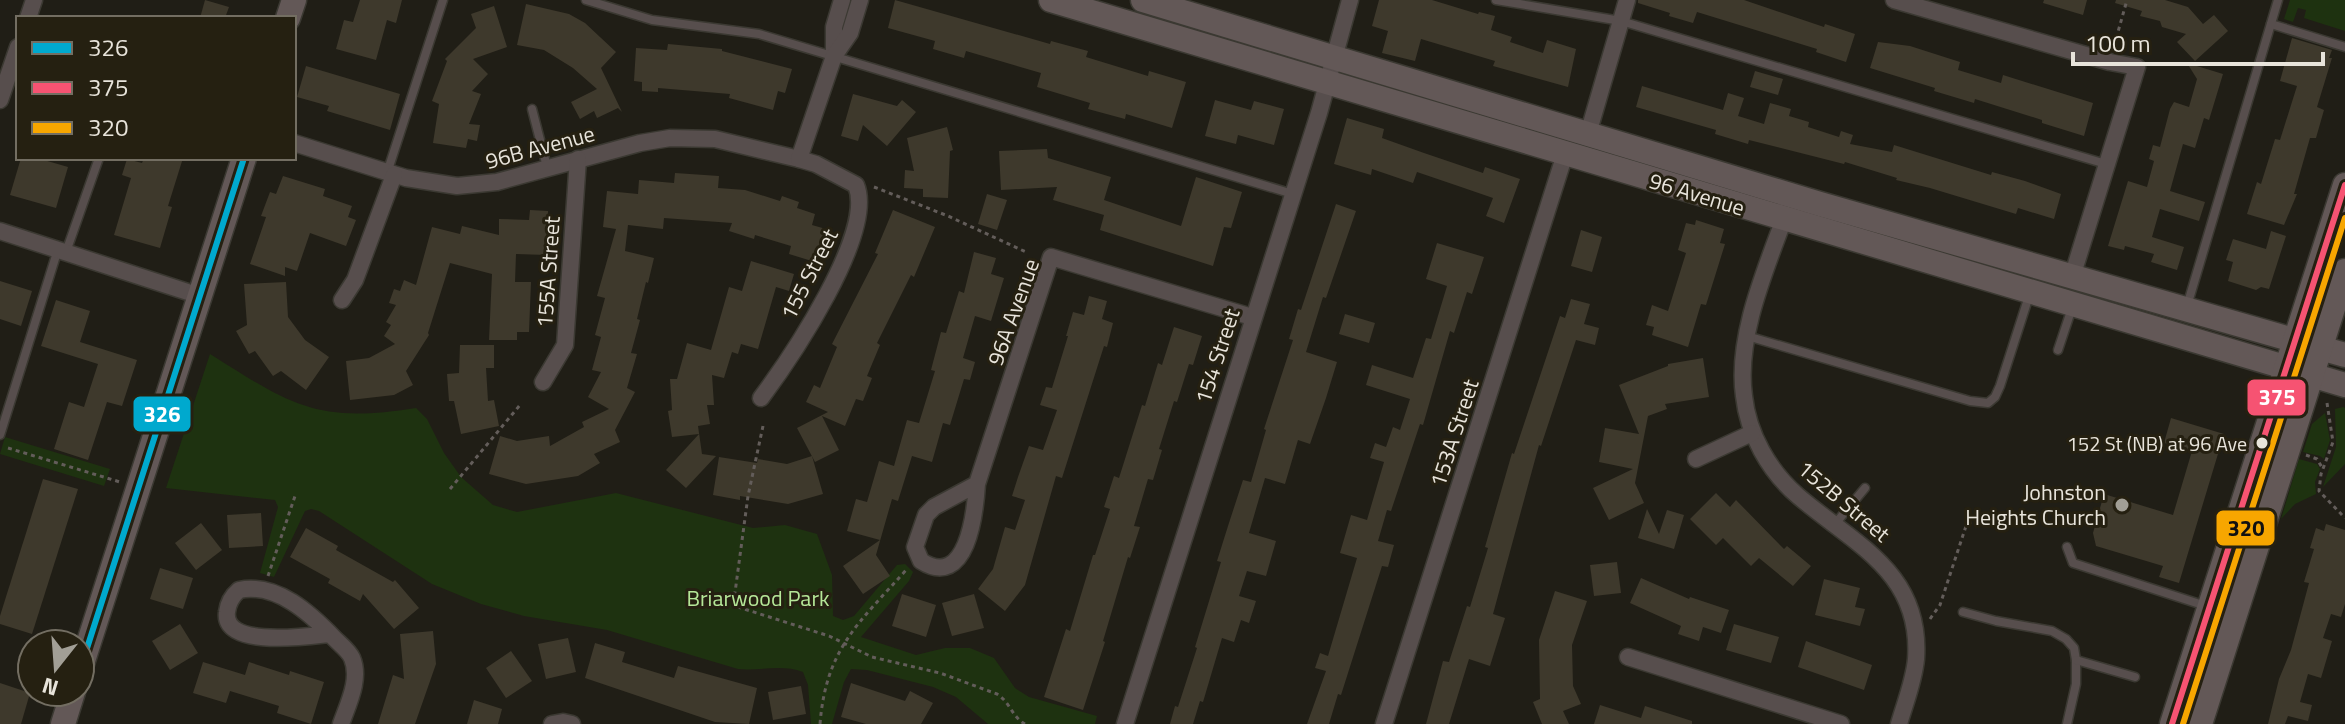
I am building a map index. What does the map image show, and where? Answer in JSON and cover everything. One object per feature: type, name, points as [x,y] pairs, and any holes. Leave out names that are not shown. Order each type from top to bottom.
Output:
[{"type":"main road","name":"96 Avenue","points":[[1051,0],[2345,385]]},
{"type":"main road","name":"96 Avenue","points":[[1143,0],[1820,204],[2345,355]]},
{"type":"main road","points":[[93,628],[243,160]]},
{"type":"main road","points":[[2172,724],[2345,185]]},
{"type":"main road","points":[[1784,219],[1820,204]]},
{"type":"main road","points":[[2200,724],[2345,271]]},
{"type":"street","points":[[834,56],[834,27],[842,0]]},
{"type":"street","points":[[799,159],[834,56],[850,33],[860,0]]},
{"type":"street","name":"154 Street","points":[[1125,724],[1252,317],[1294,194],[1350,0]]},
{"type":"street","points":[[1588,134],[1627,0]]},
{"type":"street","points":[[1894,0],[2137,67],[2072,277]]},
{"type":"street","points":[[0,100],[16,53]]},
{"type":"street","name":"96B Avenue","points":[[296,144],[391,174],[428,183],[470,186],[497,182],[655,140],[683,137],[715,139],[799,159]]},
{"type":"street","name":"153A Street","points":[[1384,724],[1565,154]]},
{"type":"street","name":"155A Street","points":[[543,382],[565,345],[578,159]]},
{"type":"street","name":"155 Street","points":[[761,398],[782,371],[814,316],[853,240],[856,227],[859,193],[854,182],[799,159]]},
{"type":"street","points":[[342,300],[355,280],[391,174]]},
{"type":"street","name":"152B Street","points":[[1784,219],[1746,336],[1742,384],[1752,433],[1787,485],[1886,567],[1910,608],[1916,662],[1899,724]]},
{"type":"street","points":[[0,231],[200,296]]},
{"type":"street","name":"96A Avenue","points":[[977,484],[934,507],[926,515],[915,547],[921,561],[942,568],[958,559],[975,513],[977,484],[1051,257],[1252,317]]},
{"type":"street","points":[[1696,459],[1752,433]]},
{"type":"street","points":[[330,634],[282,639],[257,637],[232,627],[226,618],[227,612],[230,601],[239,590],[264,590],[282,596],[315,618],[352,657],[356,679],[341,724]]},
{"type":"street","points":[[1628,657],[1841,724]]},
{"type":"street","points":[[552,724],[572,724]]},
{"type":"lane","points":[[391,174],[443,0]]},
{"type":"lane","points":[[586,0],[652,20],[759,34],[1294,194]]},
{"type":"lane","points":[[1496,0],[1621,21],[2106,164]]},
{"type":"lane","points":[[2186,309],[2278,0]]},
{"type":"lane","points":[[2271,24],[2345,47]]},
{"type":"lane","points":[[532,109],[547,167]]},
{"type":"lane","points":[[0,435],[62,250],[98,160]]},
{"type":"lane","points":[[1746,336],[1970,401],[1988,403],[1998,391],[2030,291]]},
{"type":"lane","points":[[2058,350],[2073,304]]},
{"type":"lane","points":[[1835,524],[1865,488]]},
{"type":"lane","points":[[2067,547],[2073,563],[2209,607]]},
{"type":"lane","points":[[1963,612],[2052,631],[2066,639],[2074,648],[2076,660],[2076,684],[2067,724]]},
{"type":"lane","points":[[2076,660],[2135,677]]},
{"type":"path","points":[[2113,50],[2127,0]]},
{"type":"path","points":[[874,187],[948,216],[1026,252]]},
{"type":"path","points":[[2327,403],[2333,442],[2319,491],[2345,518]]},
{"type":"path","points":[[450,489],[520,405]]},
{"type":"path","points":[[763,426],[748,496],[734,600],[738,607],[842,642],[872,657],[940,673],[997,694],[1025,724]]},
{"type":"path","points":[[8,448],[124,483]]},
{"type":"path","points":[[2298,454],[2317,459],[2323,469]]},
{"type":"path","points":[[266,583],[295,496]]},
{"type":"path","points":[[1927,622],[1940,605],[1967,523],[1976,522]]},
{"type":"path","points":[[820,724],[825,684],[842,642],[912,563]]},
{"type":"green space","points":[[2290,0],[2345,0],[2345,31],[2304,18],[2306,10],[2298,8],[2293,22],[2284,19]]},
{"type":"green space","name":"Briarwood Park","points":[[210,354],[262,386],[306,406],[353,413],[416,408],[427,419],[444,453],[461,477],[493,505],[517,512],[616,493],[753,528],[785,525],[817,534],[832,575],[833,616],[843,620],[854,616],[897,565],[905,564],[913,572],[909,581],[861,637],[916,655],[945,648],[970,648],[994,658],[1015,688],[1029,697],[1097,716],[1095,724],[988,724],[956,697],[933,687],[867,670],[851,669],[832,724],[811,724],[808,685],[803,672],[779,668],[738,669],[607,630],[524,616],[481,604],[432,584],[319,511],[311,509],[305,511],[274,577],[260,573],[278,507],[275,500],[166,488]]},
{"type":"green space","points":[[2343,407],[2345,464],[2323,487],[2336,447],[2335,409]]},
{"type":"green space","points":[[2325,413],[2330,440],[2324,459],[2303,452],[2312,424]]},
{"type":"green space","points":[[5,437],[110,469],[104,486],[0,454]]},
{"type":"green space","points":[[2299,459],[2317,464],[2320,469],[2315,482],[2316,494],[2295,504],[2281,519]]},
{"type":"building","points":[[205,0],[229,7],[226,16],[201,16]]},
{"type":"building","points":[[360,0],[402,0],[396,23],[387,20],[376,60],[336,49],[344,20],[353,22]]},
{"type":"building","points":[[895,0],[1050,44],[1051,41],[1088,51],[1086,57],[1148,76],[1149,71],[1186,82],[1172,128],[1126,114],[1125,119],[1088,109],[1090,103],[1037,87],[1041,73],[966,51],[964,58],[933,49],[935,41],[888,28]]},
{"type":"building","points":[[1379,0],[1432,0],[1495,16],[1491,30],[1512,37],[1510,42],[1543,53],[1547,40],[1576,49],[1568,87],[1493,66],[1495,61],[1421,39],[1415,61],[1382,53],[1388,31],[1372,26]]},
{"type":"building","points":[[1638,0],[1744,0],[1855,34],[1846,62],[1816,52],[1817,49],[1697,12],[1693,23],[1669,16],[1670,13],[1638,3]]},
{"type":"building","points":[[2044,0],[2087,0],[2083,15],[2043,3]]},
{"type":"building","points":[[2116,0],[2165,0],[2188,7],[2203,24],[2214,15],[2228,31],[2195,61],[2177,42],[2186,34],[2162,27],[2160,21],[2140,16],[2142,11],[2115,3]]},
{"type":"building","points":[[526,4],[569,14],[585,23],[616,52],[601,68],[622,112],[618,108],[597,118],[594,111],[580,119],[571,102],[597,89],[573,68],[544,50],[517,45]]},
{"type":"building","points":[[494,6],[507,47],[473,59],[488,74],[472,91],[481,94],[469,124],[480,125],[477,141],[468,139],[466,148],[433,143],[439,104],[432,101],[447,61],[445,59],[476,28],[471,14]]},
{"type":"building","points":[[2292,38],[2332,50],[2329,58],[2332,58],[2317,107],[2324,110],[2316,138],[2310,138],[2294,194],[2297,194],[2284,225],[2247,214],[2257,182],[2261,184],[2275,139],[2280,140],[2297,86],[2280,81]]},
{"type":"building","points":[[1878,42],[1910,46],[1960,62],[1958,70],[2001,83],[2003,75],[2093,103],[2084,136],[1975,99],[1974,103],[1934,91],[1935,88],[1870,68]]},
{"type":"building","points":[[668,44],[722,49],[792,69],[785,93],[778,91],[773,110],[729,98],[730,94],[658,88],[658,92],[642,91],[642,82],[634,81],[636,48],[667,50]]},
{"type":"building","points":[[2187,63],[2223,74],[2209,120],[2204,118],[2195,148],[2183,144],[2170,191],[2205,202],[2199,221],[2160,209],[2152,237],[2184,247],[2177,270],[2151,262],[2154,254],[2125,246],[2124,250],[2108,246],[2128,181],[2147,187],[2154,161],[2149,159],[2153,145],[2160,147],[2174,102],[2189,107],[2197,79]]},
{"type":"building","points":[[306,66],[400,94],[390,130],[327,111],[329,106],[297,97]]},
{"type":"building","points":[[1755,71],[1783,79],[1778,95],[1750,87]]},
{"type":"building","points":[[1642,86],[1723,110],[1728,93],[1744,98],[1738,116],[1764,124],[1770,103],[1791,109],[1789,116],[1809,122],[1808,127],[1839,137],[1841,131],[1853,135],[1850,144],[1892,152],[1894,145],[1991,175],[1992,172],[2025,181],[2061,194],[2054,219],[2018,208],[2016,214],[1845,162],[1749,140],[1748,144],[1715,134],[1716,130],[1636,107]]},
{"type":"building","points":[[853,94],[897,106],[902,100],[916,112],[887,146],[863,125],[858,141],[841,136]]},
{"type":"building","points":[[1215,100],[1251,110],[1254,101],[1284,109],[1274,145],[1238,135],[1236,144],[1205,136]]},
{"type":"building","points":[[1347,118],[1384,129],[1382,138],[1424,153],[1483,173],[1485,167],[1520,179],[1504,223],[1486,216],[1493,198],[1417,172],[1413,183],[1372,169],[1371,175],[1334,164]]},
{"type":"building","points":[[947,127],[953,150],[950,151],[948,198],[923,197],[923,189],[904,188],[905,170],[914,171],[907,138]]},
{"type":"building","points":[[1047,149],[1048,158],[1111,177],[1104,200],[1181,226],[1196,177],[1242,192],[1231,228],[1224,227],[1213,266],[1100,230],[1104,215],[1053,200],[1057,187],[1001,190],[999,151]]},
{"type":"building","points":[[20,160],[44,160],[68,167],[56,208],[10,195]]},
{"type":"building","points":[[127,160],[142,163],[143,160],[182,160],[168,206],[172,207],[160,248],[114,235],[131,178],[122,175]]},
{"type":"building","points":[[675,173],[719,176],[718,188],[745,190],[780,201],[782,196],[799,202],[797,208],[815,214],[812,225],[826,229],[815,262],[789,254],[791,246],[729,231],[732,223],[664,218],[663,229],[628,225],[625,251],[654,258],[631,353],[637,354],[627,388],[635,392],[615,430],[620,442],[594,454],[600,463],[578,476],[526,484],[489,474],[500,436],[517,441],[549,436],[550,446],[584,427],[582,422],[609,409],[588,397],[601,372],[592,370],[601,337],[595,335],[605,298],[597,296],[616,229],[603,227],[607,191],[638,194],[639,180],[674,183]]},
{"type":"building","points":[[283,176],[325,189],[323,196],[352,206],[348,217],[356,220],[346,246],[310,233],[297,271],[285,267],[285,276],[250,264],[266,217],[261,216],[270,192],[276,194]]},
{"type":"building","points":[[987,194],[1007,200],[997,230],[978,224]]},
{"type":"building","points":[[1336,204],[1356,211],[1306,352],[1337,362],[1326,398],[1310,444],[1298,440],[1285,484],[1265,478],[1249,533],[1276,541],[1266,576],[1247,571],[1239,596],[1256,601],[1249,623],[1241,620],[1234,642],[1222,638],[1203,702],[1200,701],[1193,724],[1170,724],[1197,648],[1228,526],[1243,480],[1251,482],[1264,429],[1293,340],[1289,339],[1298,309],[1301,310]]},
{"type":"building","points":[[530,210],[548,211],[547,255],[516,254],[515,282],[531,282],[529,332],[517,332],[517,340],[489,340],[492,274],[450,263],[429,335],[406,371],[413,385],[394,395],[350,400],[346,361],[369,358],[395,344],[384,336],[391,325],[386,322],[396,305],[389,303],[394,289],[400,291],[404,280],[416,285],[432,227],[460,234],[462,226],[499,235],[499,219],[529,220]]},
{"type":"building","points":[[893,210],[935,227],[914,277],[911,275],[877,343],[880,345],[867,376],[872,378],[863,401],[856,399],[845,426],[822,416],[839,450],[815,462],[797,428],[828,412],[806,402],[814,385],[820,388],[837,347],[832,344],[878,254],[875,253]]},
{"type":"building","points":[[1696,220],[1724,229],[1720,243],[1725,244],[1706,305],[1701,304],[1688,347],[1652,335],[1654,327],[1646,325],[1652,305],[1668,311],[1686,253],[1678,250],[1686,223],[1695,225]]},
{"type":"building","points":[[1581,230],[1602,237],[1592,272],[1571,266]]},
{"type":"building","points":[[2271,231],[2286,236],[2269,289],[2261,287],[2256,290],[2228,281],[2233,262],[2226,260],[2233,239],[2266,249]]},
{"type":"building","points":[[1437,243],[1484,257],[1472,294],[1467,292],[1454,333],[1450,331],[1423,425],[1420,424],[1391,511],[1387,510],[1378,541],[1394,545],[1388,567],[1382,566],[1341,695],[1338,694],[1329,724],[1307,724],[1326,671],[1315,668],[1320,653],[1328,656],[1357,558],[1340,553],[1351,515],[1367,520],[1384,462],[1370,458],[1375,443],[1386,447],[1393,427],[1400,430],[1410,399],[1366,385],[1372,365],[1413,378],[1426,338],[1431,339],[1447,286],[1426,279]]},
{"type":"building","points":[[974,252],[996,258],[991,274],[1004,278],[991,321],[975,316],[963,358],[975,362],[970,380],[964,379],[950,425],[943,423],[932,462],[912,456],[898,501],[892,499],[876,555],[890,576],[863,594],[843,566],[880,540],[847,531],[856,499],[867,502],[879,461],[894,466],[907,420],[919,423],[935,371],[931,370],[941,332],[946,333],[959,291],[964,293]]},
{"type":"building","points":[[751,261],[794,274],[789,291],[776,287],[758,349],[741,344],[738,354],[732,352],[724,378],[712,375],[714,405],[707,405],[710,424],[698,426],[702,454],[716,456],[686,488],[666,470],[699,434],[672,437],[668,411],[672,410],[670,379],[677,379],[687,343],[711,350],[729,287],[742,291]]},
{"type":"building","points":[[0,281],[32,291],[21,326],[0,319]]},
{"type":"building","points":[[286,282],[288,317],[305,340],[329,357],[306,390],[281,371],[273,376],[255,351],[249,354],[236,331],[247,325],[244,284]]},
{"type":"building","points":[[1089,296],[1107,301],[1102,319],[1113,323],[1107,347],[1104,346],[1062,478],[1056,476],[1025,585],[1005,611],[978,589],[993,569],[1005,527],[1015,530],[1025,500],[1012,496],[1018,477],[1029,446],[1043,450],[1057,410],[1040,405],[1046,387],[1052,388],[1073,312],[1084,315]]},
{"type":"building","points":[[1571,299],[1590,304],[1584,324],[1599,328],[1595,345],[1576,340],[1539,445],[1493,614],[1505,618],[1490,666],[1469,659],[1449,724],[1426,724],[1443,661],[1449,662],[1467,606],[1470,607],[1512,453],[1560,316],[1565,318]]},
{"type":"building","points":[[56,300],[90,311],[80,342],[137,360],[122,406],[107,402],[88,460],[54,449],[69,402],[84,407],[98,364],[41,346]]},
{"type":"building","points":[[1345,314],[1375,323],[1369,343],[1339,334]]},
{"type":"building","points":[[1174,327],[1202,336],[1193,365],[1189,364],[1177,402],[1174,401],[1153,480],[1148,479],[1134,526],[1140,527],[1128,557],[1083,710],[1044,697],[1066,629],[1070,631],[1110,509],[1104,507],[1114,476],[1119,478],[1142,405],[1145,406],[1158,363],[1162,365]]},
{"type":"building","points":[[460,345],[494,345],[494,368],[486,368],[488,401],[494,400],[499,426],[461,434],[454,401],[449,401],[447,374],[459,373]]},
{"type":"building","points":[[1703,358],[1709,397],[1665,404],[1667,409],[1648,416],[1635,483],[1644,503],[1609,520],[1593,488],[1633,469],[1599,462],[1605,428],[1639,434],[1619,385],[1668,364]]},
{"type":"building","name":"Johnston Heights Church","points":[[2171,418],[2224,434],[2179,583],[2159,577],[2163,566],[2096,546],[2093,533],[2104,494],[2173,515],[2192,451],[2164,443]]},
{"type":"building","points":[[812,456],[823,494],[788,504],[713,495],[719,457],[787,464]]},
{"type":"building","points":[[43,479],[78,489],[34,628],[16,629],[0,624]]},
{"type":"building","points":[[1716,493],[1730,507],[1736,500],[1784,549],[1787,546],[1811,566],[1793,586],[1759,558],[1751,566],[1723,538],[1716,545],[1690,519]]},
{"type":"building","points":[[1647,509],[1659,534],[1667,510],[1684,515],[1674,549],[1638,538]]},
{"type":"building","points":[[261,513],[263,546],[229,548],[227,515]]},
{"type":"building","points":[[201,523],[222,550],[196,570],[175,543]]},
{"type":"building","points":[[2326,524],[2345,530],[2345,604],[2341,617],[2331,614],[2323,638],[2332,641],[2321,678],[2308,674],[2300,702],[2312,705],[2308,721],[2288,716],[2285,724],[2268,724],[2309,583],[2304,582],[2314,549],[2310,548],[2316,528],[2324,531]]},
{"type":"building","points":[[306,528],[338,546],[336,550],[393,582],[395,580],[419,608],[394,629],[363,594],[360,601],[328,583],[330,579],[290,557]]},
{"type":"building","points":[[1617,562],[1621,593],[1594,596],[1590,565]]},
{"type":"building","points":[[160,568],[193,578],[183,609],[150,599]]},
{"type":"building","points":[[1641,578],[1689,599],[1729,610],[1721,633],[1703,627],[1699,641],[1678,634],[1681,626],[1630,603]]},
{"type":"building","points":[[1824,579],[1860,588],[1855,607],[1865,609],[1860,626],[1815,615]]},
{"type":"building","points":[[1555,591],[1587,601],[1572,645],[1573,686],[1581,704],[1563,711],[1569,724],[1542,724],[1533,702],[1540,699],[1539,640]]},
{"type":"building","points":[[902,594],[936,605],[926,637],[892,626]]},
{"type":"building","points":[[974,594],[984,628],[952,636],[942,603]]},
{"type":"building","points":[[180,624],[198,653],[170,670],[152,641]]},
{"type":"building","points":[[1734,624],[1779,637],[1771,663],[1726,650]]},
{"type":"building","points":[[433,631],[436,664],[415,724],[378,724],[393,675],[404,679],[400,634]]},
{"type":"building","points":[[568,638],[576,672],[546,679],[538,644]]},
{"type":"building","points":[[1806,641],[1872,665],[1864,690],[1798,667]]},
{"type":"building","points":[[595,643],[625,652],[622,662],[674,678],[678,666],[757,688],[749,724],[715,722],[585,678]]},
{"type":"building","points":[[511,651],[532,681],[506,698],[486,668]]},
{"type":"building","points":[[203,662],[245,675],[249,662],[324,682],[311,724],[277,713],[279,706],[230,691],[226,703],[193,693]]},
{"type":"building","points":[[0,683],[16,688],[16,708],[26,708],[21,724],[0,724]]},
{"type":"building","points":[[851,683],[905,701],[910,691],[933,703],[921,724],[866,724],[841,717]]},
{"type":"building","points":[[801,686],[806,714],[773,720],[768,692]]},
{"type":"building","points":[[474,700],[502,709],[498,724],[467,724]]},
{"type":"building","points":[[1600,705],[1641,718],[1645,706],[1692,721],[1692,724],[1594,724]]},
{"type":"transit line","name":"326","points":[[93,628],[243,160]]},
{"type":"transit line","name":"375","points":[[2172,724],[2345,185]]},
{"type":"transit line","name":"320","points":[[2183,724],[2345,218]]},
{"type":"place","name":"152 St (NB) at 96 Ave","points":[[2262,443]]},
{"type":"place","name":"Johnston Heights Church","points":[[2122,505]]}]
